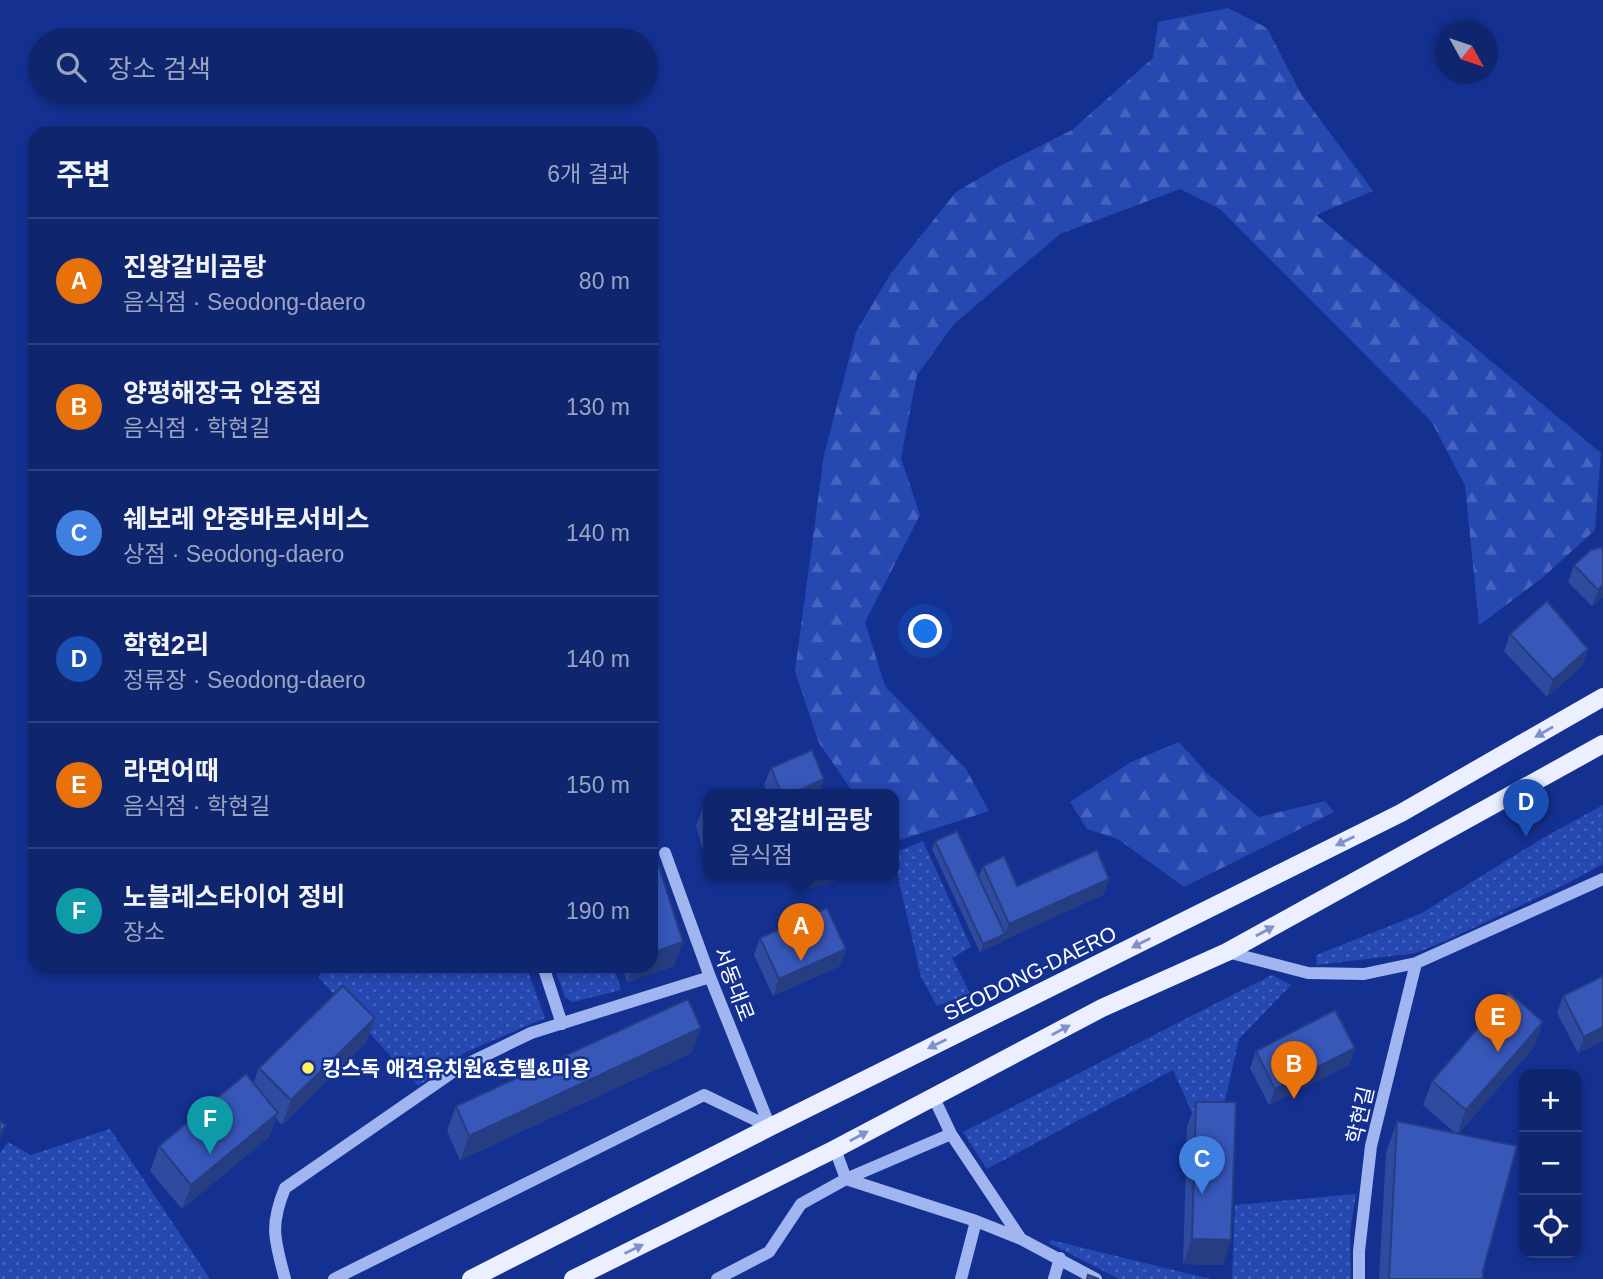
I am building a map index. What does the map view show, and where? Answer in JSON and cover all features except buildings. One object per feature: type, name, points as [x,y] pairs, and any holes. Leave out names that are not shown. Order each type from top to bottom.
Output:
[{"type":"main road","name":"SEODONG-DAERO","points":[[471,1279],[1401,813],[1603,697]]},
{"type":"main road","points":[[573,1279],[835,1149],[1102,1008],[1227,952],[1603,744]]},
{"type":"street","name":"서동대로","points":[[665,853],[710,977],[770,1127]]},
{"type":"street","points":[[1227,952],[1308,972],[1364,974],[1416,963],[1603,879]]},
{"type":"street","name":"학현길","points":[[1359,1279],[1359,1251],[1371,1146],[1416,963]]},
{"type":"street","points":[[545,973],[562,1024]]},
{"type":"street","points":[[285,1279],[275,1241],[275,1213],[285,1188],[457,1069],[531,1033],[710,977]]},
{"type":"street","points":[[334,1279],[704,1095],[770,1127]]},
{"type":"street","points":[[934,1098],[951,1134],[1021,1239]]},
{"type":"street","points":[[716,1279],[769,1252],[801,1204],[846,1179],[951,1134]]},
{"type":"street","points":[[835,1149],[846,1179]]},
{"type":"street","points":[[846,1179],[976,1221],[1021,1239],[1096,1279]]},
{"type":"street","points":[[961,1279],[976,1221]]},
{"type":"street","points":[[1054,1279],[1060,1258]]},
{"type":"green space","points":[[1228,8],[1267,28],[1301,94],[1373,191],[1316,215],[1601,453],[1595,530],[1541,579],[1479,625],[1465,486],[1432,422],[1220,209],[1180,189],[1060,234],[954,324],[917,375],[901,458],[920,515],[865,622],[885,686],[966,769],[989,811],[899,840],[899,789],[851,789],[819,743],[795,671],[824,455],[856,332],[891,273],[956,192],[1000,166],[1072,130],[1153,58],[1158,22]]},
{"type":"green space","points":[[1179,742],[1208,774],[1259,817],[1325,801],[1334,812],[1184,887],[1118,839],[1087,829],[1070,802],[1131,762]]},
{"type":"green space","points":[[1603,805],[1603,864],[1564,885],[1416,953],[1317,965],[1316,955],[1420,914],[1543,838]]},
{"type":"green space","points":[[923,841],[971,947],[952,958],[970,993],[937,1006],[921,977],[899,880],[899,851]]},
{"type":"green space","points":[[321,973],[529,973],[545,1018],[466,1052],[418,1086],[319,978]]},
{"type":"green space","points":[[556,973],[616,973],[621,990],[573,1002],[565,997]]},
{"type":"green space","points":[[1272,975],[1291,985],[1239,1039],[1223,1109],[1192,1113],[1173,1070],[987,1169],[963,1132]]},
{"type":"green space","points":[[110,1129],[210,1279],[0,1279],[0,1153],[8,1142],[31,1155]]},
{"type":"green space","points":[[1356,1194],[1350,1233],[1351,1279],[1232,1279],[1235,1205]]},
{"type":"green space","points":[[1051,1240],[1210,1279],[1119,1279],[1049,1243]]},
{"type":"place","name":"학현2리","points":[[1526,837]]},
{"type":"place","name":"진왕갈비곰탕","points":[[801,961]]},
{"type":"place","name":"라면어때","points":[[1498,1052]]},
{"type":"place","name":"킹스독 애견유치원&호텔&미용","points":[[308,1068]]},
{"type":"place","name":"양평해장국 안중점","points":[[1294,1099]]},
{"type":"place","name":"노블레스타이어 정비","points":[[210,1154]]},
{"type":"place","name":"쉐보레 안중바로서비스","points":[[1202,1194]]}]
